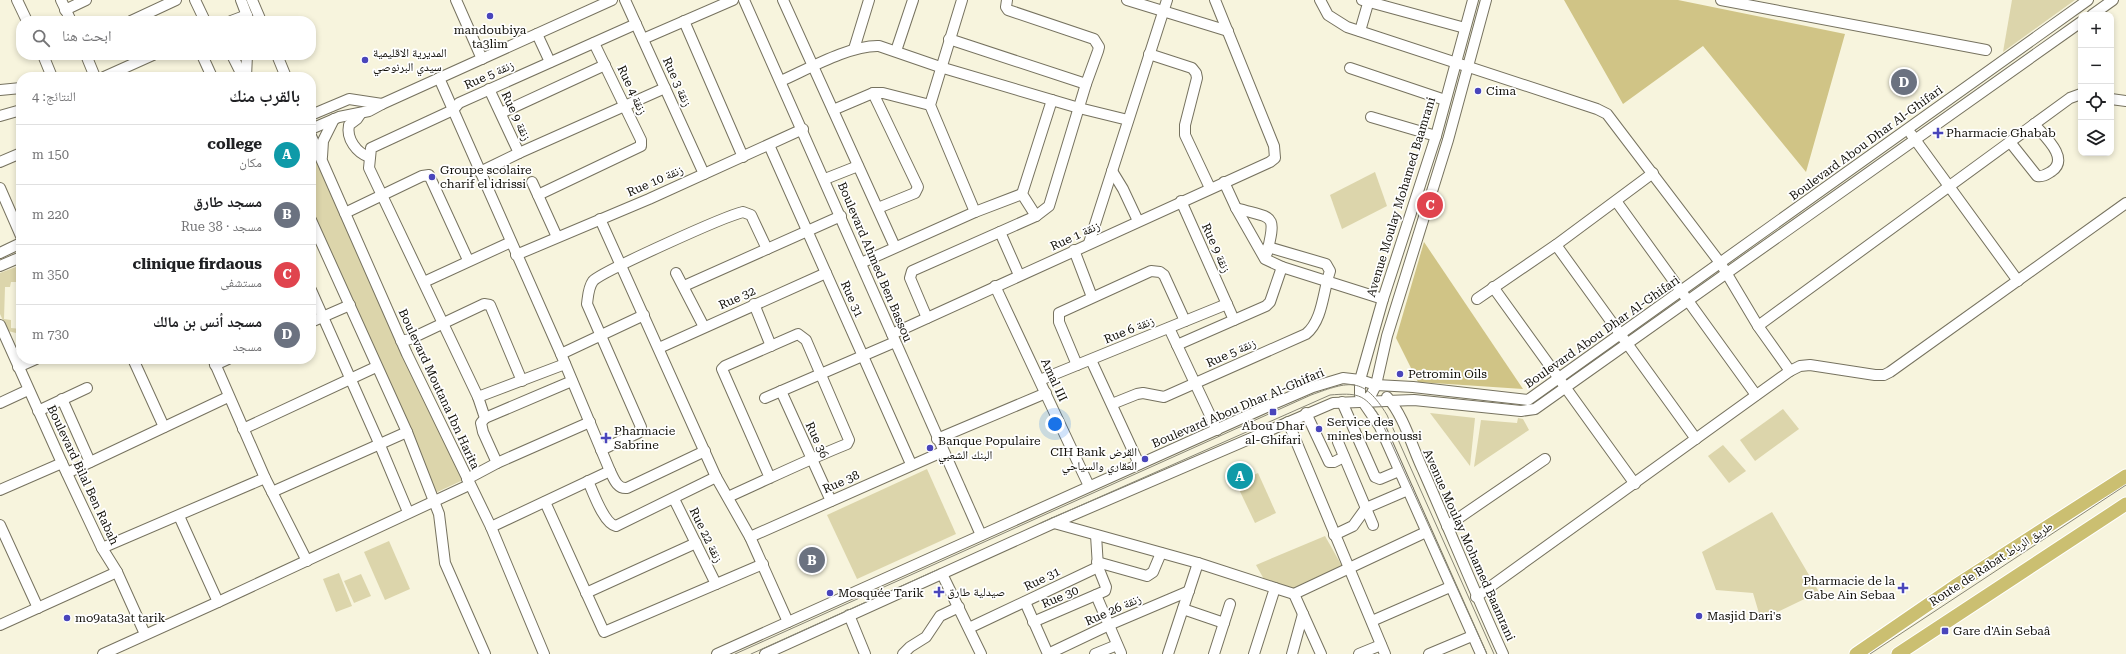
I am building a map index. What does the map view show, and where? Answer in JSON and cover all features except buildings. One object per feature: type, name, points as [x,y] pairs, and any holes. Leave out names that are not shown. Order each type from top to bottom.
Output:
[{"type":"main road","name":"Route de Rabat طريق الرباط","points":[[1856,654],[1955,586],[2126,476]]},
{"type":"main road","name":"Route de Rabat طريق الرباط","points":[[1898,654],[2126,504]]},
{"type":"street","points":[[17,0],[25,16]]},
{"type":"street","points":[[61,0],[68,16]]},
{"type":"street","points":[[65,10],[86,0]]},
{"type":"street","points":[[142,16],[176,0]]},
{"type":"street","points":[[195,0],[203,16]]},
{"type":"street","points":[[240,0],[247,16]]},
{"type":"street","points":[[252,0],[259,16]]},
{"type":"street","points":[[456,0],[482,59]]},
{"type":"street","points":[[316,127],[334,118],[374,110],[382,104],[612,0]]},
{"type":"street","name":"Rue 3 زنقة","points":[[625,0],[704,174]]},
{"type":"street","points":[[643,39],[733,0]]},
{"type":"street","name":"Boulevard Ahmed Ben Bassou","points":[[744,0],[862,263],[942,452],[981,535]]},
{"type":"street","points":[[784,0],[895,247]]},
{"type":"street","points":[[854,49],[870,0]]},
{"type":"street","points":[[896,50],[913,0]]},
{"type":"street","points":[[962,0],[940,67],[930,105],[975,212]]},
{"type":"street","points":[[927,318],[910,278],[912,272],[1036,216],[1045,211],[1049,206],[1086,84],[1098,51],[1094,38],[1008,10],[1006,7],[1007,0]]},
{"type":"street","points":[[1127,0],[1228,31]]},
{"type":"street","points":[[1089,244],[1167,0]]},
{"type":"street","points":[[1320,0],[1324,11],[1333,20],[1360,31],[1602,110],[1610,117],[1724,268],[1758,326],[1790,371]]},
{"type":"street","name":"Avenue Moulay Mohamed Baamrani","points":[[1473,0],[1436,136],[1383,299],[1360,380],[1360,395],[1380,427],[1481,654]]},
{"type":"street","points":[[1363,402],[1371,395],[1376,385],[1387,336],[1486,0]]},
{"type":"street","points":[[1721,0],[1986,50]]},
{"type":"street","name":"Boulevard Abou Dhar Al-Ghifari","points":[[765,654],[784,650],[849,615],[1054,523],[1320,407],[1342,402],[1390,400],[1529,411],[1536,409],[1688,301],[1724,268],[1907,129],[2088,0]]},
{"type":"street","points":[[2096,12],[2113,0]]},
{"type":"street","points":[[1360,31],[1367,1],[1465,28]]},
{"type":"street","points":[[1216,2],[1228,31]]},
{"type":"street","points":[[684,21],[743,157]]},
{"type":"street","name":"Rue 5 زنقة","points":[[368,160],[371,148],[452,110],[459,103],[636,24]]},
{"type":"street","name":"Boulevard Abou Dhar Al-Ghifari","points":[[717,654],[1089,486],[1313,387],[1342,378],[1360,380],[1376,385],[1413,387],[1528,400],[1681,292],[1724,268],[1915,139],[2078,24]]},
{"type":"street","name":"Rue 1 زنقة","points":[[766,398],[863,355],[927,318],[995,286],[1270,162],[1275,158],[1274,146],[1228,31]]},
{"type":"street","points":[[537,34],[550,62]]},
{"type":"street","points":[[949,39],[1086,84]]},
{"type":"street","name":"Rue 4 زنقة","points":[[538,195],[638,149],[642,143],[594,43]]},
{"type":"street","points":[[781,81],[854,49],[870,46],[896,50],[940,67],[1079,108],[1128,120]]},
{"type":"street","points":[[1150,54],[1192,68],[1196,73],[1197,78],[1186,125],[1186,135],[1210,188]]},
{"type":"street","points":[[44,60],[50,72]]},
{"type":"street","points":[[88,60],[93,72]]},
{"type":"street","points":[[115,72],[142,60]]},
{"type":"street","points":[[204,60],[210,72]]},
{"type":"street","points":[[235,60],[242,72]]},
{"type":"street","points":[[245,72],[247,60]]},
{"type":"street","points":[[278,60],[284,72]]},
{"type":"street","points":[[501,113],[605,65]]},
{"type":"street","points":[[126,67],[128,72]]},
{"type":"street","points":[[1350,68],[1445,100]]},
{"type":"street","points":[[439,78],[510,242],[561,354],[610,472],[620,487],[627,488],[705,451]]},
{"type":"street","points":[[0,90],[16,88]]},
{"type":"street","points":[[480,172],[624,105],[665,88]]},
{"type":"street","name":"Rue 9 زنقة","points":[[489,89],[519,153]]},
{"type":"street","points":[[833,110],[873,93],[883,93],[930,105]]},
{"type":"street","points":[[873,93],[918,187],[915,193],[878,208]]},
{"type":"street","points":[[1758,326],[2070,98],[2078,95]]},
{"type":"street","points":[[316,113],[349,99],[382,104]]},
{"type":"street","points":[[2114,99],[2126,102]]},
{"type":"street","points":[[1022,194],[1052,100]]},
{"type":"street","points":[[0,116],[16,111]]},
{"type":"street","points":[[361,113],[357,119],[349,125],[348,130],[356,150],[368,160],[382,196],[444,323],[478,397],[485,418]]},
{"type":"street","points":[[1371,117],[1436,136]]},
{"type":"street","points":[[322,161],[323,141],[334,118]]},
{"type":"street","points":[[2010,142],[2037,176],[2045,176],[2056,168],[2059,162],[2058,154],[2034,124]]},
{"type":"street","name":"Rue 10 زنقة","points":[[516,255],[743,157],[802,129]]},
{"type":"street","points":[[1907,129],[2018,280]]},
{"type":"street","name":"Rue 31","points":[[769,145],[911,464]]},
{"type":"street","name":"Boulevard Moutana Ibn Harita","points":[[316,147],[401,341],[491,527],[544,654]]},
{"type":"street","points":[[0,162],[16,155]]},
{"type":"street","points":[[825,179],[858,166]]},
{"type":"street","points":[[1112,172],[1123,189],[1138,221]]},
{"type":"street","points":[[1477,299],[1556,245],[1653,173]]},
{"type":"street","points":[[345,213],[422,176],[429,175],[468,260]]},
{"type":"street","points":[[532,182],[557,237]]},
{"type":"street","points":[[1224,182],[1236,208],[1265,259],[1282,267],[1383,299]]},
{"type":"street","points":[[0,188],[16,225]]},
{"type":"street","points":[[862,263],[975,212],[1022,194]]},
{"type":"street","points":[[1022,194],[1036,216]]},
{"type":"street","points":[[1616,201],[1756,395]]},
{"type":"street","name":"Rue 9 زنقة","points":[[1181,202],[1234,320]]},
{"type":"street","points":[[1476,597],[1790,371],[1800,366],[1810,365],[1884,375],[2126,203]]},
{"type":"street","points":[[1236,208],[1272,221],[1273,228],[1265,259]]},
{"type":"street","points":[[601,450],[638,433],[641,427],[588,304],[588,294],[591,285],[598,276],[742,212],[750,215],[767,249]]},
{"type":"street","points":[[684,286],[841,216]]},
{"type":"street","points":[[600,219],[716,477],[750,537],[788,622]]},
{"type":"street","points":[[316,231],[406,432],[434,502],[441,521],[445,563],[485,654]]},
{"type":"street","points":[[1000,232],[1019,275]]},
{"type":"street","points":[[424,282],[468,260],[510,242]]},
{"type":"street","points":[[0,253],[16,245]]},
{"type":"street","points":[[1556,245],[1620,336],[1696,439]]},
{"type":"street","name":"Rue 5 زنقة","points":[[1112,404],[1143,393],[1164,397],[1306,334],[1312,329],[1317,320],[1326,281],[1330,271],[1326,264],[1268,247]]},
{"type":"street","points":[[1074,250],[1092,297]]},
{"type":"street","points":[[0,266],[16,258]]},
{"type":"street","points":[[1177,345],[1266,306],[1270,302],[1282,267]]},
{"type":"street","points":[[1077,365],[1059,322],[1059,313],[1092,297],[1156,270],[1164,275],[1185,321]]},
{"type":"street","points":[[676,273],[704,327]]},
{"type":"street","name":"Rue 32","points":[[659,348],[754,304],[826,273]]},
{"type":"street","name":"Amal III","points":[[995,286],[1089,486]]},
{"type":"street","points":[[1493,287],[1635,484]]},
{"type":"street","points":[[316,301],[349,378],[380,443],[408,512]]},
{"type":"street","points":[[401,341],[410,339],[484,304],[490,305],[522,380]]},
{"type":"street","points":[[754,304],[771,346]]},
{"type":"street","name":"Rue 6 زنقة","points":[[1040,380],[1227,304]]},
{"type":"street","points":[[316,320],[350,306]]},
{"type":"street","points":[[561,354],[644,315]]},
{"type":"street","name":"Boulevard Bilal Ben Rabah","points":[[0,326],[16,363]]},
{"type":"street","points":[[1169,328],[1218,430]]},
{"type":"street","points":[[728,497],[770,478],[812,458],[847,444],[849,440],[822,374],[802,336],[793,335],[724,366],[722,369],[770,478]]},
{"type":"street","points":[[1091,360],[1139,464]]},
{"type":"street","name":"Boulevard Bilal Ben Rabah","points":[[16,364],[102,548],[117,572],[145,634]]},
{"type":"street","points":[[18,368],[26,364]]},
{"type":"street","points":[[135,364],[164,427]]},
{"type":"street","points":[[215,364],[228,398],[265,478],[307,561]]},
{"type":"street","points":[[478,397],[565,364]]},
{"type":"street","points":[[243,429],[349,378],[376,367]]},
{"type":"street","points":[[497,463],[483,432],[481,423],[485,418],[572,380]]},
{"type":"street","name":"Avenue Moulay Mohamed Baamrani","points":[[1376,385],[1390,400],[1448,526],[1476,597],[1503,654]]},
{"type":"street","points":[[38,411],[87,388]]},
{"type":"street","points":[[0,403],[28,390]]},
{"type":"street","name":"Rue 36","points":[[781,391],[830,500]]},
{"type":"street","points":[[937,439],[1046,393]]},
{"type":"street","points":[[67,473],[228,398]]},
{"type":"street","points":[[62,399],[90,462]]},
{"type":"street","points":[[1342,402],[1375,477],[1380,479],[1399,471]]},
{"type":"street","points":[[1306,413],[1329,462],[1334,462],[1344,457]]},
{"type":"street","points":[[103,654],[307,561],[408,512],[434,502],[497,463],[590,422]]},
{"type":"street","points":[[1288,422],[1383,649],[1359,654]]},
{"type":"street","points":[[272,492],[406,432]]},
{"type":"street","points":[[1338,442],[1374,525]]},
{"type":"street","name":"Rue 38","points":[[750,537],[911,464],[942,452]]},
{"type":"street","points":[[1448,526],[1545,459]]},
{"type":"street","points":[[0,490],[62,463]]},
{"type":"street","points":[[491,527],[610,472]]},
{"type":"street","points":[[588,481],[605,518],[610,524],[616,526],[674,499],[716,477]]},
{"type":"street","points":[[102,548],[265,478]]},
{"type":"street","points":[[1334,535],[1353,526],[1366,508],[1408,490]]},
{"type":"street","name":"Rue 22 زنقة","points":[[674,499],[716,584]]},
{"type":"street","points":[[545,502],[604,632],[763,564]]},
{"type":"street","points":[[179,516],[218,602]]},
{"type":"street","points":[[1054,523],[1198,563],[1294,594],[1426,532]]},
{"type":"street","points":[[0,525],[38,608]]},
{"type":"street","points":[[1095,654],[1119,649],[1096,595],[1106,589],[1097,565],[1096,535]]},
{"type":"street","points":[[586,593],[696,543]]},
{"type":"street","points":[[1097,565],[1147,576],[1153,572],[1161,553]]},
{"type":"street","points":[[1168,654],[1198,563]]},
{"type":"street","name":"Rue 31","points":[[969,628],[1025,602],[1097,565]]},
{"type":"street","points":[[0,625],[117,572]]},
{"type":"street","points":[[942,574],[981,654]]},
{"type":"street","points":[[1372,621],[1450,587]]},
{"type":"street","points":[[1254,654],[1275,588]]},
{"type":"street","name":"Rue 26 زنقة","points":[[1048,654],[1109,625],[1189,592]]},
{"type":"street","points":[[1294,594],[1321,654]]},
{"type":"street","name":"Rue 30","points":[[1033,622],[1096,595]]},
{"type":"street","points":[[1025,602],[1048,654]]},
{"type":"street","points":[[1214,654],[1230,604]]},
{"type":"street","points":[[903,654],[910,647],[926,637],[940,616],[959,608]]},
{"type":"street","points":[[1183,609],[1224,623]]},
{"type":"street","points":[[1292,654],[1303,614]]},
{"type":"street","points":[[849,615],[865,654]]},
{"type":"street","points":[[1429,654],[1472,636]]},
{"type":"shaded area","points":[[1564,0],[1678,0],[1845,34],[1806,172],[1703,46],[1623,104]]},
{"type":"shaded area","points":[[2012,0],[2075,0],[2003,52]]},
{"type":"shaded area","points":[[316,149],[463,480],[433,494],[316,230]]},
{"type":"shaded area","points":[[1375,172],[1387,206],[1342,229],[1330,195]]},
{"type":"shaded area","points":[[1424,242],[1523,389],[1418,382],[1396,338]]},
{"type":"shaded area","points":[[16,267],[16,282],[11,282],[10,287],[5,287],[4,319],[11,320],[11,328],[16,328],[16,333],[8,331],[0,314],[0,273]]},
{"type":"shaded area","points":[[1783,409],[1799,429],[1755,461],[1740,440]]},
{"type":"shaded area","points":[[1430,413],[1475,418],[1470,466]]},
{"type":"shaded area","points":[[1518,418],[1523,419],[1529,430],[1474,467],[1481,420],[1517,423]]},
{"type":"shaded area","points":[[1723,445],[1746,471],[1729,483],[1708,456]]},
{"type":"shaded area","points":[[927,469],[956,534],[857,579],[827,515]]},
{"type":"shaded area","points":[[1258,473],[1276,513],[1255,523],[1236,483]]},
{"type":"shaded area","points":[[1772,512],[1819,592],[1761,620],[1753,593],[1716,590],[1702,552]]},
{"type":"shaded area","points":[[1325,536],[1342,566],[1294,594],[1265,581],[1256,565]]},
{"type":"shaded area","points":[[389,541],[410,589],[385,600],[364,552]]},
{"type":"shaded area","points":[[339,573],[352,606],[336,612],[323,579]]},
{"type":"shaded area","points":[[361,574],[371,596],[354,603],[344,581]]},
{"type":"tram line","points":[[735,654],[1311,395],[1346,385],[1355,385],[1370,393],[1387,415],[1494,654]]},
{"type":"tram line","points":[[1041,523],[1330,395],[1347,394],[1359,396],[1369,403],[1379,416],[1487,654]]},
{"type":"tram line","points":[[1870,654],[2126,485]]},
{"type":"tram line","points":[[751,654],[939,569]]},
{"type":"place","name":"mandoubiya ta3lim","points":[[490,16]]},
{"type":"place","name":"المديرية الاقليمية سيدي البرنوصي","points":[[365,60]]},
{"type":"place","name":"مسجد أنس بن مالك","points":[[1904,82]]},
{"type":"place","name":"Cima","points":[[1478,91]]},
{"type":"place","name":"Pharmacie Ghabab","points":[[1938,133]]},
{"type":"place","name":"Groupe scolaire charif el idrissi","points":[[432,177]]},
{"type":"place","name":"clinique firdaous","points":[[1430,205]]},
{"type":"place","name":"Petromin Oils","points":[[1400,374]]},
{"type":"place","name":"Abou Dhar al-Ghifari","points":[[1273,412]]},
{"type":"place","name":"Service des mines bernoussi","points":[[1319,429]]},
{"type":"place","name":"Pharmacie Sabrine","points":[[606,438]]},
{"type":"place","name":"Banque Populaire البنك الشعبي","points":[[930,448]]},
{"type":"place","name":"CIH Bank القرض العقاري والسياحي","points":[[1145,459]]},
{"type":"place","name":"college","points":[[1240,476]]},
{"type":"place","name":"مسجد طارق","points":[[812,560]]},
{"type":"place","name":"Pharmacie de la Gabe Ain Sebaa","points":[[1903,588]]},
{"type":"place","name":"صيدلية طارق","points":[[939,592]]},
{"type":"place","name":"Mosquée Tarik","points":[[830,593]]},
{"type":"place","name":"Masjid Dari's","points":[[1699,616]]},
{"type":"place","name":"mo9ata3at tarik","points":[[67,618]]},
{"type":"place","name":"Gare d'Ain Sebaâ","points":[[1945,631]]}]
